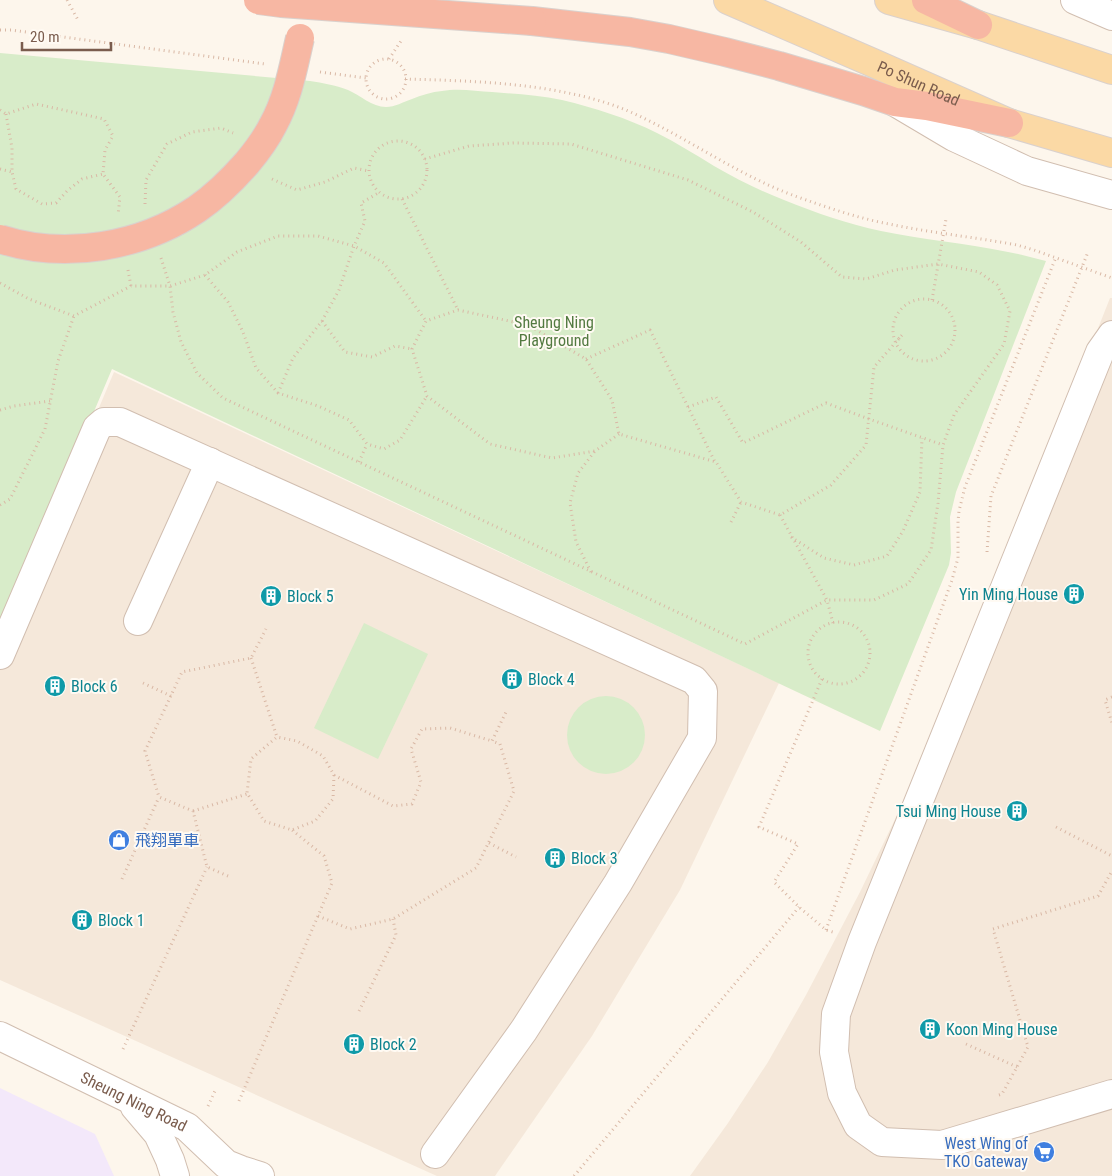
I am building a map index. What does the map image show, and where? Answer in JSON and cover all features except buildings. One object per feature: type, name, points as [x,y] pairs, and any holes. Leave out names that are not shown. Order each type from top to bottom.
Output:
[{"type":"highway","points":[[258,0],[532,21],[630,32],[669,39],[779,66],[895,102],[927,106],[1008,123]]},
{"type":"highway","points":[[0,239],[37,248],[65,249],[94,247],[120,242],[146,235],[172,224],[197,210],[220,192],[259,148],[274,125],[289,87],[300,38],[301,0]]},
{"type":"highway","points":[[926,0],[978,25]]},
{"type":"main road","name":"Po Shun Road","points":[[728,0],[1008,123],[1112,153]]},
{"type":"main road","points":[[889,0],[978,25],[1112,70]]},
{"type":"street","points":[[1075,0],[1112,16]]},
{"type":"street","name":"Po Shun Road","points":[[895,102],[954,137],[1027,171],[1112,196]]},
{"type":"street","points":[[1112,335],[1100,352],[862,942],[836,1014],[834,1052],[842,1093],[858,1125],[882,1142],[942,1145],[1112,1094]]},
{"type":"street","points":[[0,655],[97,428],[104,422],[120,422],[694,680],[703,691],[702,738],[618,883],[524,1030],[435,1154]]},
{"type":"street","points":[[138,621],[210,462]]},
{"type":"street","name":"Sheung Ning Road","points":[[0,1036],[187,1127],[226,1164],[260,1176]]},
{"type":"street","points":[[128,1098],[158,1134],[175,1176]]},
{"type":"path","points":[[67,0],[78,20]]},
{"type":"path","points":[[0,30],[268,65]]},
{"type":"path","points":[[389,59],[400,64],[404,70],[406,82],[394,97],[382,98],[371,91],[366,78],[371,66],[376,62],[389,59]]},
{"type":"path","points":[[317,72],[366,78]]},
{"type":"path","points":[[406,79],[459,80],[503,84],[540,88],[584,97],[624,110],[656,124],[737,169],[792,195],[831,209],[888,224],[1017,245],[1112,278]]},
{"type":"path","points":[[6,114],[36,104],[104,119],[113,136],[105,150],[103,174],[120,197],[118,218]]},
{"type":"path","points":[[0,110],[6,114],[12,148],[12,172],[16,190],[42,204],[56,203],[67,190],[82,180],[103,174]]},
{"type":"path","points":[[145,209],[146,180],[168,144],[192,132],[221,128],[235,134]]},
{"type":"path","points":[[396,140],[406,141],[421,151],[425,159],[428,168],[427,176],[424,185],[418,192],[402,199],[394,198],[386,196],[374,186],[369,171],[370,162],[380,147],[388,142],[396,140]]},
{"type":"path","points":[[159,252],[170,286],[173,312],[181,342],[197,373],[223,398],[745,644],[827,600],[874,600],[908,584],[931,550],[944,445],[954,415],[1004,344],[1010,311],[997,285],[979,272],[938,264],[894,270],[866,279],[842,277],[801,242],[752,212],[688,180],[571,144],[513,143],[469,146],[425,159]]},
{"type":"path","points":[[270,178],[297,190],[325,182],[354,168],[369,171]]},
{"type":"path","points":[[0,169],[12,172]]},
{"type":"path","points":[[278,394],[293,358],[322,321],[339,290],[365,221],[360,203],[380,192]]},
{"type":"path","points":[[402,199],[458,310]]},
{"type":"path","points":[[932,300],[946,219]]},
{"type":"path","points":[[0,505],[10,499],[45,429],[58,361],[74,316],[131,286],[170,286],[205,275],[237,252],[278,236],[318,236],[354,246],[384,264],[426,321]]},
{"type":"path","points":[[986,554],[991,496],[1088,252]]},
{"type":"path","points":[[822,679],[759,827],[798,844],[774,882],[826,930],[952,580],[958,558],[959,511],[965,487],[1056,257]]},
{"type":"path","points":[[127,267],[131,286]]},
{"type":"path","points":[[205,275],[228,302],[243,332],[256,368],[278,394],[318,406],[349,420],[367,444],[384,449],[400,440],[427,396]]},
{"type":"path","points":[[0,283],[29,299],[74,316]]},
{"type":"path","points":[[922,299],[932,300],[942,304],[949,311],[954,321],[955,331],[953,341],[947,350],[940,356],[920,361],[910,358],[902,351],[896,342],[893,332],[894,323],[904,306],[922,299]]},
{"type":"path","points":[[595,451],[552,458],[490,444],[427,396],[412,349],[426,321],[458,310],[528,324],[586,359],[612,400],[619,434]]},
{"type":"path","points":[[322,321],[345,352],[372,357],[396,346],[412,349]]},
{"type":"path","points":[[586,359],[650,330],[716,462],[741,502],[780,516],[827,600],[833,623]]},
{"type":"path","points":[[780,516],[831,486],[866,445],[874,368],[902,335],[896,342]]},
{"type":"path","points":[[688,407],[716,397],[743,443],[826,403],[944,445]]},
{"type":"path","points":[[0,410],[50,401]]},
{"type":"path","points":[[591,572],[576,542],[570,504],[578,473],[595,451],[619,434]]},
{"type":"path","points":[[619,434],[716,462]]},
{"type":"path","points":[[791,537],[824,558],[854,565],[887,556],[903,532],[920,492],[922,438]]},
{"type":"path","points":[[358,462],[367,444]]},
{"type":"path","points":[[731,522],[741,502]]},
{"type":"path","points":[[843,622],[853,625],[867,639],[870,649],[870,659],[866,669],[860,677],[851,682],[831,683],[822,679],[815,672],[810,662],[810,642],[823,627],[833,623],[843,622]]},
{"type":"path","points":[[266,629],[251,658],[277,737]]},
{"type":"path","points":[[122,879],[159,797],[145,751],[182,672],[251,658]]},
{"type":"path","points":[[143,684],[171,696]]},
{"type":"path","points":[[1112,697],[1105,700],[1112,723]]},
{"type":"path","points":[[492,741],[506,712]]},
{"type":"path","points":[[318,916],[350,929],[393,919],[476,868],[514,791],[500,744],[450,728],[422,729],[411,749],[421,782],[412,804],[394,806],[334,776]]},
{"type":"path","points":[[277,737],[297,741],[323,756],[334,776],[333,799],[315,820],[292,830]]},
{"type":"path","points":[[239,1102],[332,883],[324,856],[292,830],[264,821],[247,793],[251,759],[277,737]]},
{"type":"path","points":[[159,797],[193,811],[247,793]]},
{"type":"path","points":[[123,1049],[207,867],[193,811]]},
{"type":"path","points":[[1056,827],[1112,856]]},
{"type":"path","points":[[489,843],[516,857]]},
{"type":"path","points":[[207,867],[228,876]]},
{"type":"path","points":[[993,1097],[1002,1094],[1028,1047],[993,929],[1098,896],[1112,871]]},
{"type":"path","points":[[574,1176],[800,907]]},
{"type":"path","points":[[359,1011],[396,935],[393,919]]},
{"type":"path","points":[[966,1044],[1017,1067]]},
{"type":"path","points":[[208,1108],[215,1091]]},
{"type":"shaded area","points":[[1110,298],[1112,298],[1112,1176],[690,1176],[768,1062],[806,995],[860,892],[911,786],[1002,571]]},
{"type":"shaded area","points":[[114,372],[779,683],[680,890],[592,1036],[495,1176],[437,1176],[0,980],[0,643]]},
{"type":"shaded area","points":[[0,1088],[95,1134],[114,1176],[0,1176]]},
{"type":"green space","name":"Sheung Ning Playground","points":[[0,53],[310,81],[343,88],[371,103],[386,107],[438,91],[454,90],[527,95],[562,100],[611,114],[646,128],[722,171],[784,200],[832,218],[881,231],[992,249],[1046,261],[956,492],[950,517],[951,553],[949,565],[880,731],[112,369],[0,633]]},
{"type":"green space","points":[[364,623],[428,654],[378,759],[314,728]]},
{"type":"green space","points":[[606,696],[621,699],[634,707],[642,720],[645,735],[642,750],[634,763],[621,771],[606,774],[591,771],[578,763],[570,750],[567,735],[570,720],[578,707],[591,699]]},
{"type":"place","name":"Yin Ming House","points":[[1074,594]]},
{"type":"place","name":"Block 5","points":[[271,596]]},
{"type":"place","name":"Block 4","points":[[512,679]]},
{"type":"place","name":"Block 6","points":[[55,686]]},
{"type":"place","name":"Tsui Ming House","points":[[1017,811]]},
{"type":"place","name":"飛翔單車","points":[[119,840]]},
{"type":"place","name":"Block 3","points":[[555,858]]},
{"type":"place","name":"Block 1","points":[[82,920]]},
{"type":"place","name":"Koon Ming House","points":[[930,1029]]},
{"type":"place","name":"Block 2","points":[[354,1044]]},
{"type":"place","name":"West Wing of TKO Gateway","points":[[1044,1152]]}]
